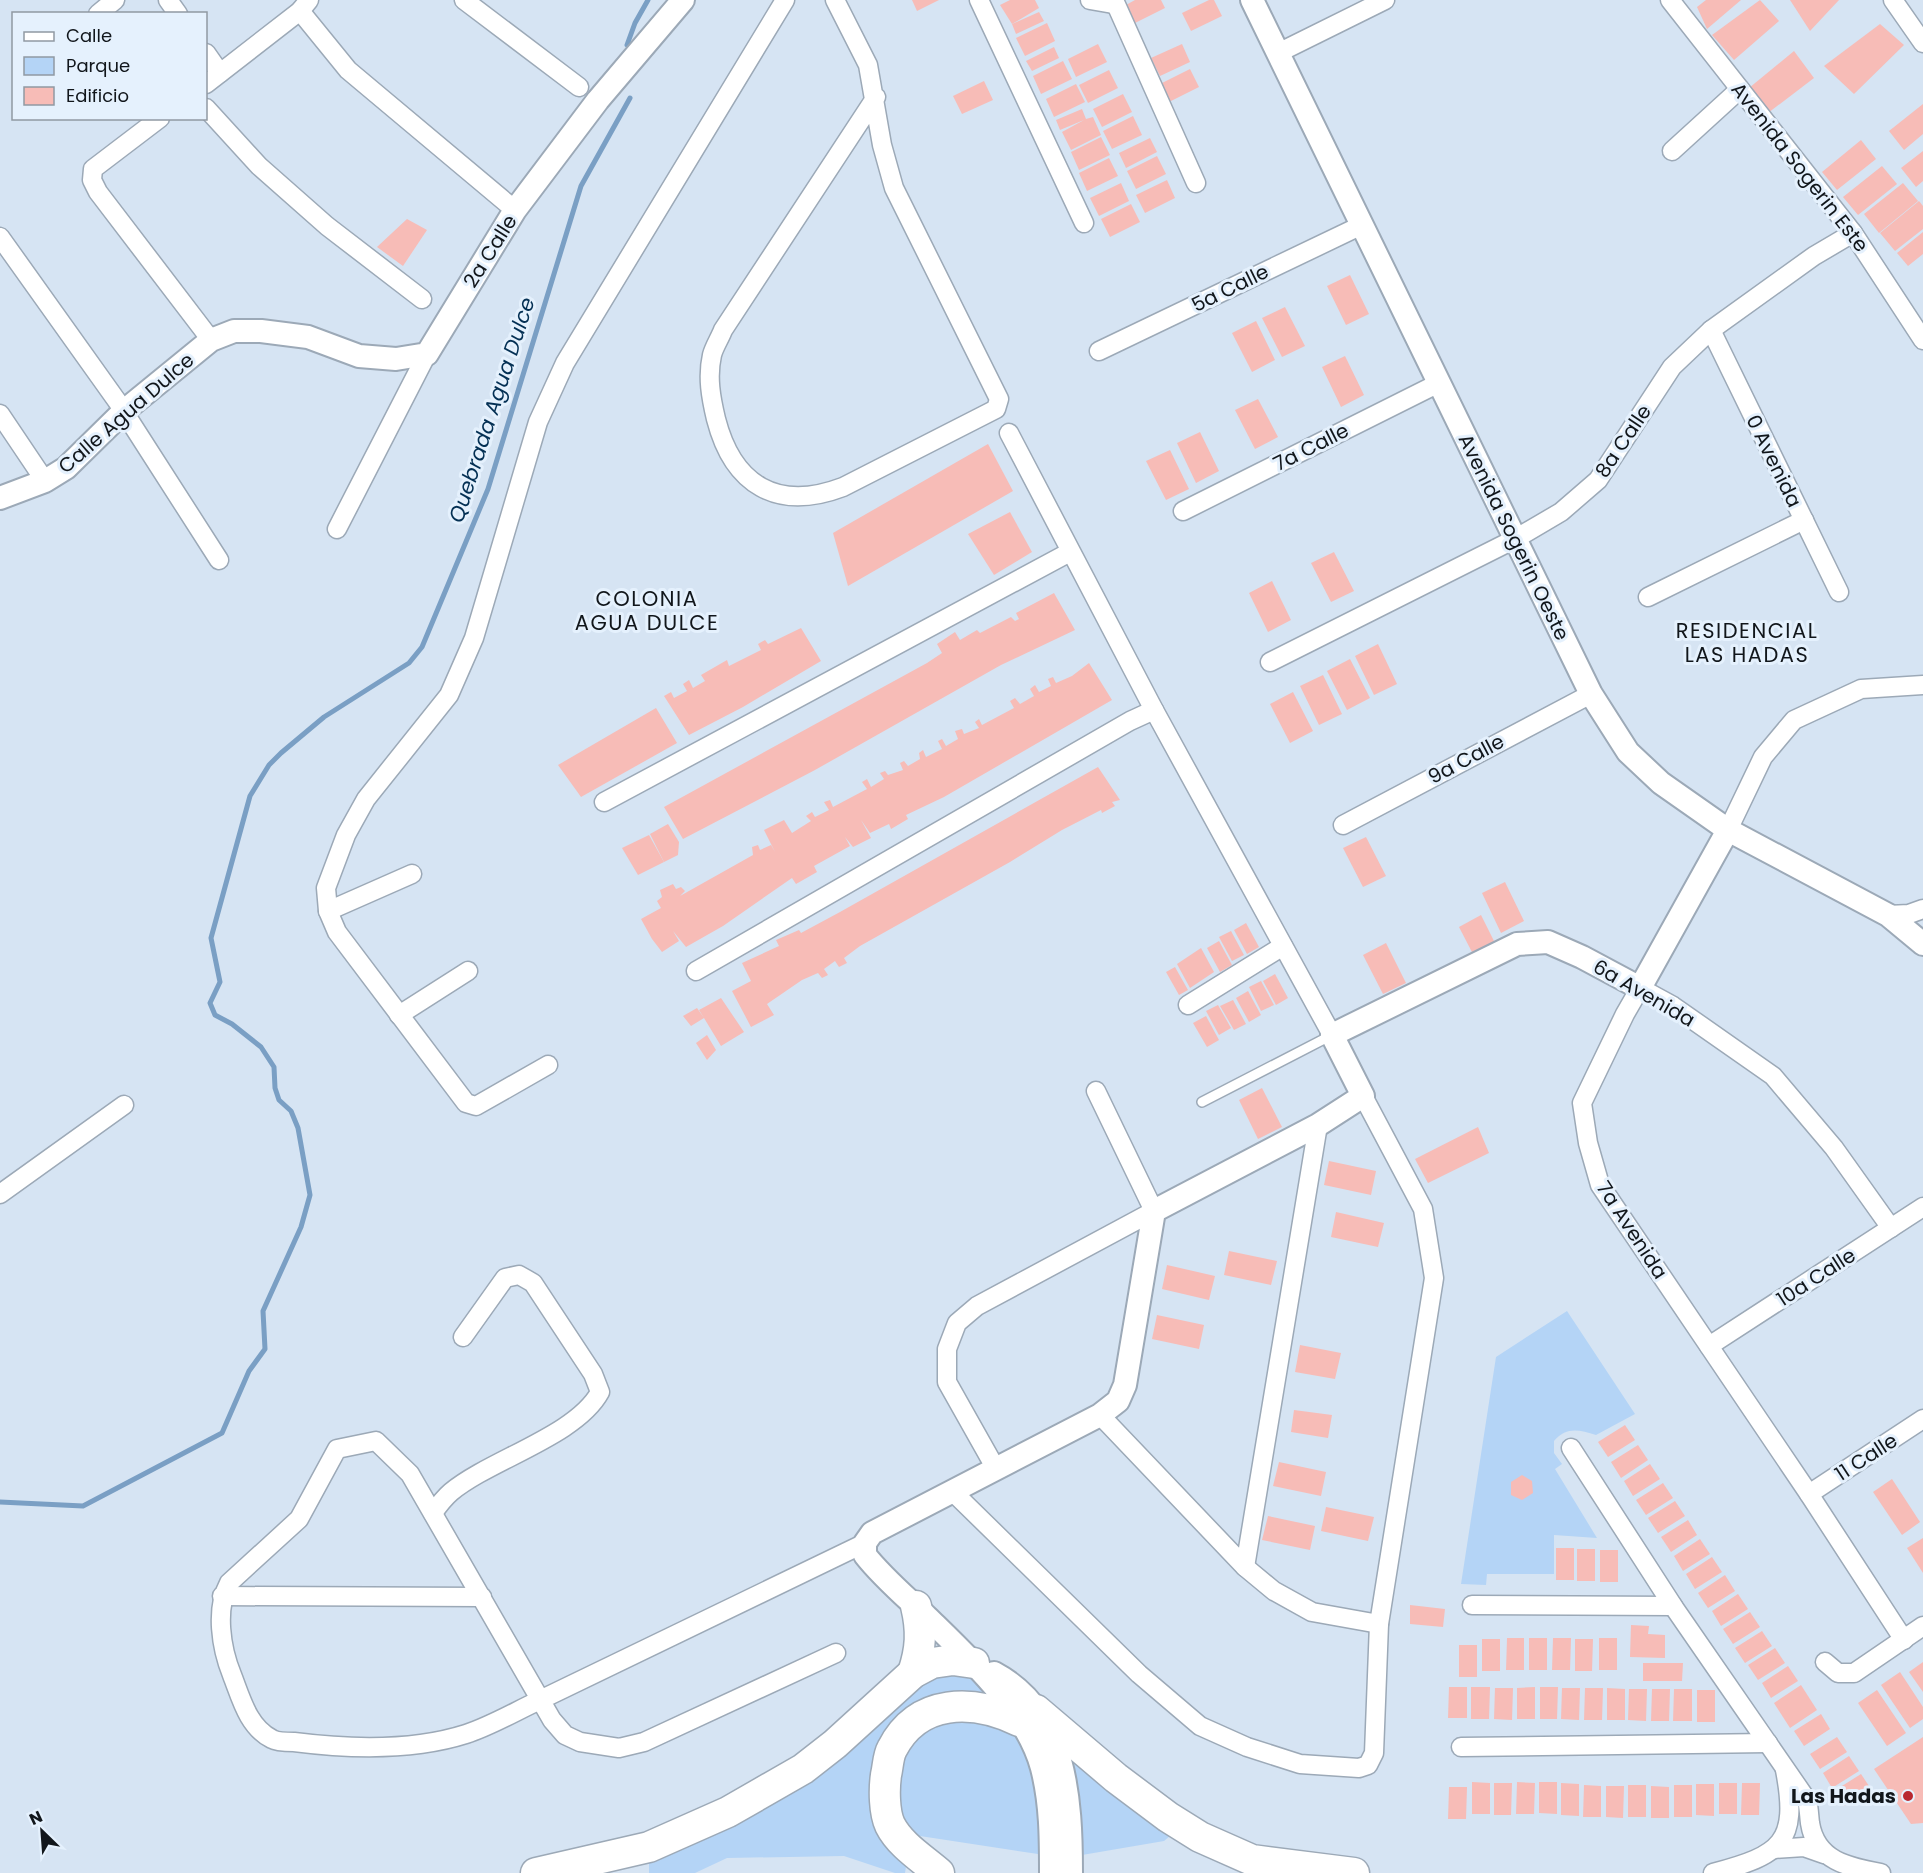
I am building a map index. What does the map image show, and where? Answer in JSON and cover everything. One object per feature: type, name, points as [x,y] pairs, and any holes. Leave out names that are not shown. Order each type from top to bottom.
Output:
[{"type":"highway","points":[[914,1673],[921,1650],[921,1628],[916,1606]]},
{"type":"highway","points":[[536,1873],[649,1847],[728,1812],[803,1768],[836,1744],[914,1673],[932,1663],[953,1660],[974,1663]]},
{"type":"highway","points":[[939,1873],[909,1848],[890,1824],[884,1789],[891,1750],[907,1725],[934,1711],[963,1705],[1028,1715],[1168,1817],[1200,1837],[1252,1860],[1354,1873]]},
{"type":"street","points":[[100,12],[115,0]]},
{"type":"street","points":[[464,0],[579,87]]},
{"type":"street","name":"2a Calle","points":[[337,529],[428,354],[515,210],[598,100],[683,0]]},
{"type":"street","points":[[548,1065],[476,1106],[466,1103],[337,932],[328,911],[326,888],[346,835],[366,800],[449,695],[474,638],[538,422],[565,363],[785,0]]},
{"type":"street","points":[[835,0],[868,65],[876,97],[882,146],[894,188],[999,399],[996,409],[843,487],[821,496],[788,497],[754,484],[736,468],[722,441],[709,392],[712,355],[723,330],[876,97]]},
{"type":"street","points":[[979,0],[1084,223]]},
{"type":"street","points":[[1090,0],[1114,2],[1196,183]]},
{"type":"street","name":"Avenida Sogerin Oeste","points":[[1252,0],[1591,694],[1628,752],[1661,783],[1728,830],[1888,915],[1923,944]]},
{"type":"street","points":[[1278,53],[1385,0]]},
{"type":"street","name":"Avenida Sogerin Este","points":[[1670,0],[1852,234],[1923,340]]},
{"type":"street","points":[[1893,0],[1923,43]]},
{"type":"street","points":[[207,83],[307,3],[348,70],[515,210]]},
{"type":"street","points":[[207,54],[220,73]]},
{"type":"street","points":[[1672,151],[1740,89]]},
{"type":"street","points":[[207,109],[268,174],[327,226],[422,299]]},
{"type":"street","points":[[157,120],[93,169],[92,180],[98,192],[211,340]]},
{"type":"street","name":"5a Calle","points":[[1098,351],[1362,225]]},
{"type":"street","name":"8a Calle","points":[[1270,662],[1515,539],[1561,512],[1598,480],[1672,367],[1711,330],[1814,256],[1852,234]]},
{"type":"street","points":[[0,237],[124,411],[219,560]]},
{"type":"street","name":"0 Avenida","points":[[1711,330],[1839,592]]},
{"type":"street","name":"Calle Agua Dulce","points":[[0,498],[45,481],[66,468],[124,411],[211,340],[234,331],[261,331],[308,337],[359,356],[396,359],[428,354]]},
{"type":"street","name":"7a Calle","points":[[1184,511],[1439,383]]},
{"type":"street","points":[[0,414],[45,481]]},
{"type":"street","points":[[952,1491],[1138,1674],[1200,1726],[1247,1747],[1300,1764],[1359,1768],[1368,1765],[1374,1753],[1379,1624],[1434,1278],[1423,1209],[1332,1035],[1154,710],[1009,433]]},
{"type":"street","points":[[1648,597],[1803,520]]},
{"type":"street","points":[[604,802],[1070,552]]},
{"type":"street","name":"7a Avenida","points":[[1904,1640],[1809,1494],[1600,1185],[1588,1143],[1582,1103],[1625,1014],[1728,830],[1763,757],[1794,720],[1861,689],[1923,685]]},
{"type":"street","name":"9a Calle","points":[[1343,825],[1591,694]]},
{"type":"street","points":[[696,971],[1120,727],[1154,710]]},
{"type":"street","points":[[328,911],[412,874]]},
{"type":"street","points":[[1888,915],[1908,914],[1923,909]]},
{"type":"street","name":"6a Avenida","points":[[1332,1035],[1517,944],[1548,942],[1582,957],[1673,1006],[1773,1076],[1834,1148],[1891,1228]]},
{"type":"street","points":[[1188,1005],[1283,946]]},
{"type":"street","points":[[399,1015],[468,972]]},
{"type":"street","points":[[836,1653],[644,1742],[619,1748],[580,1742],[565,1735],[540,1700],[410,1474],[376,1441],[337,1449],[299,1519],[229,1583],[222,1596],[221,1629],[230,1670],[250,1721],[272,1740],[329,1746],[412,1744],[466,1734],[540,1700],[865,1543],[872,1533],[883,1526],[1100,1416],[1118,1401],[1125,1385],[1154,1211],[1096,1091]]},
{"type":"street","points":[[996,1469],[947,1382],[947,1349],[957,1323],[977,1305],[1318,1125],[1363,1096]]},
{"type":"street","points":[[0,1194],[124,1105]]},
{"type":"street","points":[[1245,1567],[1318,1125]]},
{"type":"street","name":"10a Calle","points":[[1709,1346],[1923,1208]]},
{"type":"street","points":[[433,1513],[450,1492],[557,1431],[593,1405],[600,1392],[593,1374],[533,1283],[519,1275],[505,1278],[463,1337]]},
{"type":"street","points":[[1100,1416],[1245,1567],[1274,1591],[1312,1612],[1379,1624]]},
{"type":"street","name":"11 Calle","points":[[1809,1494],[1923,1419]]},
{"type":"street","points":[[1572,1448],[1673,1606],[1807,1800],[1813,1832],[1824,1854]]},
{"type":"street","points":[[865,1543],[865,1555],[873,1565],[974,1663],[1004,1698],[1028,1715],[1042,1765],[1061,1818],[1071,1873]]},
{"type":"street","points":[[222,1596],[482,1597]]},
{"type":"street","points":[[1472,1605],[1673,1606]]},
{"type":"street","points":[[1825,1662],[1838,1673],[1854,1673],[1923,1626]]},
{"type":"street","points":[[1461,1747],[1768,1743]]},
{"type":"street","points":[[1713,1873],[1757,1859],[1774,1849],[1786,1835],[1789,1824],[1784,1765]]},
{"type":"street","points":[[1051,1873],[1061,1818]]},
{"type":"street","points":[[1774,1849],[1804,1847],[1856,1869],[1881,1873]]},
{"type":"lane","points":[[1202,1102],[1332,1035]]},
{"type":"green space","points":[[1567,1311],[1635,1414],[1596,1435],[1574,1430],[1564,1433],[1554,1441],[1554,1453],[1562,1464],[1555,1469],[1597,1538],[1554,1535],[1554,1574],[1487,1574],[1486,1585],[1461,1584],[1496,1357]]},
{"type":"green space","points":[[953,1660],[1182,1826],[1164,1841],[1082,1855],[1038,1854],[920,1836],[909,1848],[905,1873],[895,1873],[844,1856],[727,1858],[695,1873],[649,1873],[649,1847]]},
{"type":"building","points":[[912,0],[939,0],[917,11]]},
{"type":"building","points":[[1010,0],[1035,0],[1039,8],[1012,24],[1000,5]]},
{"type":"building","points":[[1135,0],[1161,0],[1165,8],[1135,23],[1126,5]]},
{"type":"building","points":[[1209,0],[1214,0],[1222,16],[1191,31],[1182,13]]},
{"type":"building","points":[[1706,0],[1741,0],[1707,29],[1697,7]]},
{"type":"building","points":[[1760,0],[1779,21],[1734,60],[1712,35]]},
{"type":"building","points":[[1790,0],[1839,0],[1810,31]]},
{"type":"building","points":[[1039,12],[1044,21],[1016,34],[1012,24]]},
{"type":"building","points":[[1047,23],[1055,41],[1025,56],[1016,38]]},
{"type":"building","points":[[1880,24],[1904,45],[1854,94],[1824,66]]},
{"type":"building","points":[[1098,44],[1107,62],[1076,77],[1068,59]]},
{"type":"building","points":[[1182,44],[1190,62],[1160,76],[1151,58]]},
{"type":"building","points":[[1054,47],[1059,58],[1032,71],[1026,61]]},
{"type":"building","points":[[1794,51],[1814,78],[1768,113],[1749,88]]},
{"type":"building","points":[[1063,61],[1072,79],[1041,94],[1033,76]]},
{"type":"building","points":[[1190,69],[1199,87],[1169,102],[1160,84]]},
{"type":"building","points":[[1109,70],[1118,88],[1088,103],[1079,85]]},
{"type":"building","points":[[984,81],[993,100],[962,114],[953,96]]},
{"type":"building","points":[[1076,84],[1085,102],[1054,117],[1046,99]]},
{"type":"building","points":[[1123,94],[1132,112],[1102,127],[1093,109]]},
{"type":"building","points":[[1923,104],[1923,134],[1904,150],[1889,131]]},
{"type":"building","points":[[1082,109],[1086,119],[1093,117],[1101,135],[1071,150],[1062,132],[1084,120],[1060,130],[1056,120]]},
{"type":"building","points":[[1133,116],[1142,135],[1112,149],[1103,131]]},
{"type":"building","points":[[1101,137],[1110,155],[1079,170],[1071,152]]},
{"type":"building","points":[[1150,138],[1157,152],[1126,168],[1119,153]]},
{"type":"building","points":[[1861,140],[1876,159],[1837,190],[1822,172]]},
{"type":"building","points":[[1923,151],[1923,181],[1916,187],[1901,168]]},
{"type":"building","points":[[1157,156],[1166,174],[1136,189],[1127,171]]},
{"type":"building","points":[[1109,158],[1118,176],[1087,191],[1079,173]]},
{"type":"building","points":[[1882,166],[1897,184],[1858,215],[1843,197]]},
{"type":"building","points":[[1167,180],[1175,198],[1145,213],[1136,195]]},
{"type":"building","points":[[1121,183],[1129,201],[1099,216],[1090,198]]},
{"type":"building","points":[[1903,183],[1918,201],[1879,233],[1864,214]]},
{"type":"building","points":[[1919,201],[1923,206],[1923,229],[1895,251],[1880,233]]},
{"type":"building","points":[[1131,204],[1140,222],[1110,237],[1101,219]]},
{"type":"building","points":[[407,219],[427,230],[403,266],[377,247]]},
{"type":"building","points":[[1923,232],[1923,254],[1908,266],[1897,253]]},
{"type":"building","points":[[1350,275],[1369,314],[1346,325],[1327,286]]},
{"type":"building","points":[[1285,307],[1305,346],[1282,357],[1262,318]]},
{"type":"building","points":[[1256,321],[1275,360],[1252,372],[1232,333]]},
{"type":"building","points":[[1345,356],[1364,395],[1341,407],[1322,367]]},
{"type":"building","points":[[1258,399],[1278,437],[1255,449],[1235,410]]},
{"type":"building","points":[[1200,432],[1219,471],[1196,483],[1177,443]]},
{"type":"building","points":[[988,444],[1013,491],[848,586],[833,533]]},
{"type":"building","points":[[1170,450],[1189,489],[1166,500],[1146,461]]},
{"type":"building","points":[[1010,512],[1032,552],[994,575],[968,534]]},
{"type":"building","points":[[1334,552],[1354,591],[1331,602],[1311,563]]},
{"type":"building","points":[[1272,581],[1291,620],[1268,632],[1249,593]]},
{"type":"building","points":[[1054,593],[1075,630],[1001,665],[815,770],[683,839],[664,807],[927,663],[942,653],[937,644],[955,632],[960,640],[977,630],[980,633],[1011,617],[1015,621],[1019,619],[1016,613]]},
{"type":"building","points":[[801,628],[821,661],[743,707],[689,735],[664,696],[671,692],[674,698],[687,691],[683,684],[689,680],[693,688],[705,681],[701,675],[727,660],[729,666],[761,650],[758,644],[765,640],[768,644]]},
{"type":"building","points":[[1378,644],[1397,684],[1374,695],[1355,656]]},
{"type":"building","points":[[1350,659],[1370,698],[1347,710],[1327,671]]},
{"type":"building","points":[[1089,663],[1112,700],[944,797],[906,815],[908,819],[891,829],[889,824],[870,833],[861,820],[871,838],[853,847],[845,837],[850,846],[814,866],[817,872],[796,884],[792,878],[723,926],[686,947],[673,931],[679,941],[662,952],[652,939],[641,919],[661,908],[657,901],[662,897],[660,890],[673,884],[676,889],[681,887],[685,891],[680,896],[753,855],[752,847],[758,845],[760,850],[771,845],[775,852],[764,830],[784,820],[792,833],[811,821],[806,816],[812,812],[815,817],[829,810],[824,802],[830,800],[833,807],[867,789],[862,782],[867,779],[871,787],[884,779],[880,773],[885,771],[888,775],[903,770],[900,763],[904,761],[908,766],[920,759],[919,753],[923,750],[926,757],[942,749],[938,741],[942,739],[946,746],[958,739],[955,731],[962,729],[964,734],[979,728],[975,722],[979,719],[982,725],[1014,708],[1010,701],[1015,698],[1020,704],[1034,696],[1030,689],[1035,685],[1039,692],[1051,686],[1048,679],[1053,677],[1056,683],[1072,676]]},
{"type":"building","points":[[1323,675],[1342,714],[1319,725],[1300,686]]},
{"type":"building","points":[[1293,692],[1313,731],[1290,743],[1270,704]]},
{"type":"building","points":[[656,708],[677,743],[581,797],[558,765]]},
{"type":"building","points":[[1098,767],[1120,800],[1112,802],[1115,806],[1102,813],[1101,810],[1062,830],[1010,862],[860,946],[844,958],[847,963],[839,967],[835,961],[824,969],[828,975],[822,978],[818,973],[802,980],[767,1004],[774,1015],[751,1027],[732,991],[751,981],[742,963],[779,946],[776,940],[799,930],[801,933]]},
{"type":"building","points":[[668,824],[679,842],[678,855],[664,862],[650,834]]},
{"type":"building","points":[[649,835],[664,862],[638,875],[622,848]]},
{"type":"building","points":[[1366,837],[1386,876],[1363,887],[1343,848]]},
{"type":"building","points":[[1505,882],[1524,921],[1501,933],[1482,893]]},
{"type":"building","points":[[1481,915],[1496,945],[1474,956],[1459,927]]},
{"type":"building","points":[[1246,923],[1259,947],[1247,954],[1234,930]]},
{"type":"building","points":[[1231,931],[1244,955],[1232,961],[1219,937]]},
{"type":"building","points":[[1219,941],[1232,965],[1220,972],[1207,948]]},
{"type":"building","points":[[1386,943],[1406,983],[1383,994],[1363,955]]},
{"type":"building","points":[[1201,948],[1214,972],[1190,988],[1177,964]]},
{"type":"building","points":[[1175,967],[1188,990],[1179,995],[1166,972]]},
{"type":"building","points":[[1275,974],[1288,998],[1276,1005],[1263,981]]},
{"type":"building","points":[[1261,981],[1274,1005],[1261,1011],[1249,987]]},
{"type":"building","points":[[1248,991],[1261,1015],[1249,1022],[1236,998]]},
{"type":"building","points":[[721,998],[744,1032],[721,1046],[699,1010]]},
{"type":"building","points":[[1233,1000],[1246,1024],[1234,1030],[1220,1006]]},
{"type":"building","points":[[1218,1005],[1231,1028],[1219,1035],[1206,1011]]},
{"type":"building","points":[[697,1008],[704,1018],[691,1026],[683,1016]]},
{"type":"building","points":[[1206,1016],[1219,1040],[1207,1047],[1193,1023]]},
{"type":"building","points":[[707,1035],[716,1050],[707,1060],[696,1043]]},
{"type":"building","points":[[1262,1088],[1282,1127],[1258,1139],[1239,1100]]},
{"type":"building","points":[[1478,1127],[1489,1153],[1428,1183],[1415,1159]]},
{"type":"building","points":[[1329,1161],[1376,1171],[1371,1195],[1324,1185]]},
{"type":"building","points":[[1336,1212],[1384,1223],[1378,1247],[1331,1237]]},
{"type":"building","points":[[1229,1251],[1277,1261],[1271,1285],[1224,1275]]},
{"type":"building","points":[[1167,1265],[1215,1276],[1209,1300],[1162,1289]]},
{"type":"building","points":[[1157,1315],[1204,1325],[1199,1349],[1152,1339]]},
{"type":"building","points":[[1300,1345],[1341,1353],[1335,1379],[1295,1372]]},
{"type":"building","points":[[1294,1410],[1332,1415],[1328,1438],[1291,1432]]},
{"type":"building","points":[[1625,1425],[1635,1440],[1608,1457],[1598,1442]]},
{"type":"building","points":[[1638,1445],[1648,1460],[1621,1478],[1611,1462]]},
{"type":"building","points":[[1279,1462],[1326,1472],[1321,1496],[1273,1486]]},
{"type":"building","points":[[1650,1464],[1660,1479],[1633,1496],[1624,1481]]},
{"type":"building","points":[[1522,1475],[1532,1481],[1533,1493],[1522,1500],[1511,1495],[1511,1482]]},
{"type":"building","points":[[1892,1479],[1920,1522],[1902,1535],[1873,1492]]},
{"type":"building","points":[[1663,1483],[1673,1498],[1646,1515],[1636,1500]]},
{"type":"building","points":[[1675,1501],[1685,1516],[1658,1533],[1648,1518]]},
{"type":"building","points":[[1326,1507],[1374,1517],[1368,1541],[1321,1531]]},
{"type":"building","points":[[1268,1516],[1315,1526],[1310,1550],[1262,1540]]},
{"type":"building","points":[[1688,1520],[1697,1535],[1671,1552],[1661,1537]]},
{"type":"building","points":[[1923,1538],[1923,1573],[1907,1548]]},
{"type":"building","points":[[1700,1539],[1710,1554],[1683,1571],[1674,1556]]},
{"type":"building","points":[[1556,1548],[1574,1548],[1574,1580],[1556,1580]]},
{"type":"building","points":[[1577,1549],[1595,1549],[1595,1581],[1577,1581]]},
{"type":"building","points":[[1600,1550],[1618,1550],[1618,1582],[1600,1582]]},
{"type":"building","points":[[1712,1557],[1722,1572],[1695,1589],[1686,1574]]},
{"type":"building","points":[[1725,1575],[1735,1591],[1708,1608],[1698,1593]]},
{"type":"building","points":[[1738,1594],[1748,1609],[1721,1626],[1712,1611]]},
{"type":"building","points":[[1410,1605],[1445,1609],[1443,1627],[1410,1624]]},
{"type":"building","points":[[1750,1612],[1760,1627],[1733,1644],[1723,1629]]},
{"type":"building","points":[[1631,1625],[1649,1626],[1648,1634],[1665,1635],[1665,1658],[1630,1657]]},
{"type":"building","points":[[1762,1631],[1772,1646],[1745,1663],[1735,1648]]},
{"type":"building","points":[[1507,1638],[1524,1638],[1524,1670],[1506,1670]]},
{"type":"building","points":[[1529,1638],[1547,1638],[1547,1670],[1529,1670]]},
{"type":"building","points":[[1553,1638],[1571,1638],[1570,1670],[1552,1670]]},
{"type":"building","points":[[1599,1638],[1617,1638],[1617,1670],[1599,1670]]},
{"type":"building","points":[[1482,1639],[1500,1639],[1500,1671],[1482,1671]]},
{"type":"building","points":[[1575,1639],[1593,1639],[1592,1671],[1575,1671]]},
{"type":"building","points":[[1459,1645],[1477,1645],[1477,1677],[1459,1677]]},
{"type":"building","points":[[1775,1648],[1785,1663],[1758,1680],[1748,1665]]},
{"type":"building","points":[[1923,1662],[1923,1692],[1909,1672]]},
{"type":"building","points":[[1643,1663],[1683,1663],[1682,1681],[1643,1681]]},
{"type":"building","points":[[1788,1666],[1798,1681],[1771,1698],[1762,1683]]},
{"type":"building","points":[[1900,1672],[1923,1707],[1923,1719],[1910,1728],[1881,1685]]},
{"type":"building","points":[[1801,1685],[1817,1710],[1790,1728],[1774,1703]]},
{"type":"building","points":[[1449,1687],[1467,1687],[1467,1718],[1448,1718]]},
{"type":"building","points":[[1471,1687],[1490,1687],[1489,1719],[1471,1719]]},
{"type":"building","points":[[1535,1687],[1535,1719],[1517,1719],[1517,1688]]},
{"type":"building","points":[[1540,1687],[1558,1687],[1557,1719],[1540,1719]]},
{"type":"building","points":[[1495,1688],[1513,1688],[1512,1720],[1494,1719]]},
{"type":"building","points":[[1562,1688],[1580,1688],[1579,1720],[1561,1719]]},
{"type":"building","points":[[1585,1688],[1603,1688],[1602,1720],[1584,1720]]},
{"type":"building","points":[[1607,1688],[1625,1689],[1625,1720],[1607,1720]]},
{"type":"building","points":[[1629,1689],[1647,1689],[1646,1721],[1628,1720]]},
{"type":"building","points":[[1652,1689],[1670,1689],[1669,1721],[1651,1721]]},
{"type":"building","points":[[1674,1689],[1692,1689],[1692,1721],[1673,1721]]},
{"type":"building","points":[[1697,1690],[1715,1690],[1715,1722],[1697,1722]]},
{"type":"building","points":[[1877,1690],[1906,1733],[1887,1746],[1858,1703]]},
{"type":"building","points":[[1821,1714],[1830,1729],[1804,1746],[1794,1731]]},
{"type":"building","points":[[1837,1737],[1847,1752],[1820,1769],[1810,1754]]},
{"type":"building","name":"Las Hadas","points":[[1923,1737],[1923,1823],[1911,1824],[1874,1769]]},
{"type":"building","points":[[1849,1756],[1859,1771],[1832,1788],[1823,1773]]},
{"type":"building","points":[[1861,1774],[1871,1789],[1844,1806],[1834,1791]]},
{"type":"building","points":[[1472,1782],[1490,1783],[1490,1814],[1472,1814]]},
{"type":"building","points":[[1517,1782],[1535,1783],[1534,1814],[1516,1814]]},
{"type":"building","points":[[1539,1782],[1557,1782],[1557,1814],[1539,1813]]},
{"type":"building","points":[[1494,1783],[1512,1783],[1511,1815],[1494,1815]]},
{"type":"building","points":[[1561,1783],[1579,1784],[1579,1816],[1561,1815]]},
{"type":"building","points":[[1719,1783],[1737,1783],[1737,1814],[1719,1814]]},
{"type":"building","points":[[1742,1783],[1760,1783],[1759,1815],[1741,1815]]},
{"type":"building","points":[[1696,1784],[1714,1784],[1714,1816],[1696,1815]]},
{"type":"building","points":[[1584,1785],[1601,1786],[1601,1817],[1583,1817]]},
{"type":"building","points":[[1628,1785],[1646,1785],[1646,1817],[1628,1817]]},
{"type":"building","points":[[1674,1785],[1692,1785],[1692,1817],[1674,1817]]},
{"type":"building","points":[[1606,1786],[1624,1786],[1623,1818],[1606,1817]]},
{"type":"building","points":[[1651,1786],[1669,1787],[1669,1818],[1651,1818]]},
{"type":"building","points":[[1449,1787],[1467,1787],[1466,1819],[1448,1819]]},
{"type":"waterway","name":"Quebrada Agua Dulce","points":[[627,45],[635,23],[648,0]]},
{"type":"waterway","name":"Quebrada Agua Dulce","points":[[0,1502],[83,1506],[222,1433],[249,1371],[265,1349],[263,1311],[301,1227],[310,1195],[298,1128],[291,1111],[279,1100],[275,1088],[274,1067],[261,1047],[232,1024],[215,1015],[210,1003],[220,982],[211,938],[250,796],[269,765],[281,753],[324,717],[409,663],[422,647],[488,489],[581,186],[630,98]]},
{"type":"place","name":"Las Hadas","points":[[1908,1796]]},
{"type":"district","name":"COLONIA AGUA DULCE","points":[[647,611]]},
{"type":"district","name":"RESIDENCIAL LAS HADAS","points":[[1747,643]]}]
